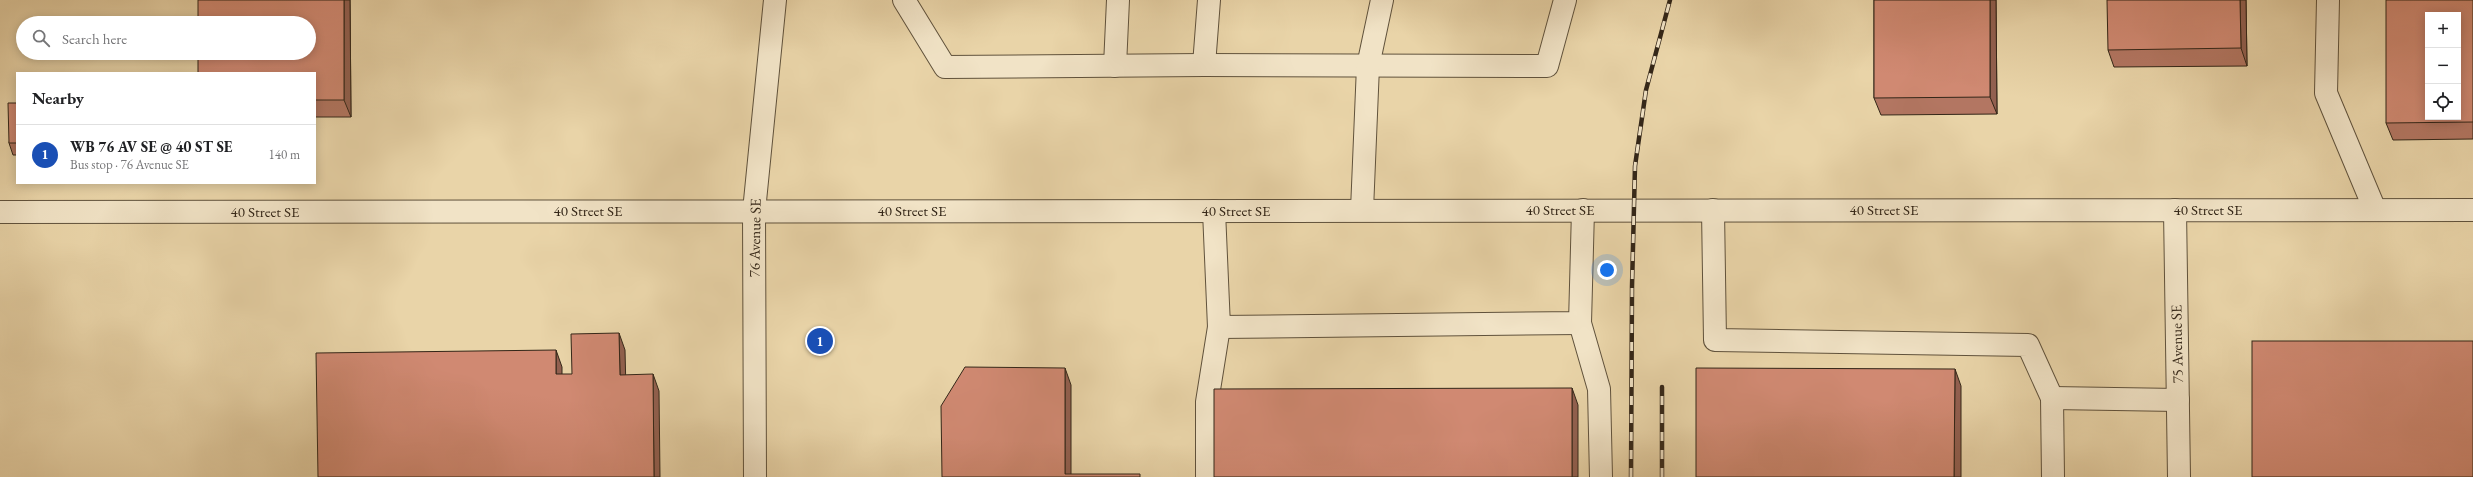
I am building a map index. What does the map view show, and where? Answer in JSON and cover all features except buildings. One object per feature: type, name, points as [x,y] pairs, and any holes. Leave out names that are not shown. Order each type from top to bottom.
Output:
[{"type":"street","name":"76 Avenue SE","points":[[755,477],[754,211],[775,0]]},
{"type":"street","points":[[904,0],[946,67],[1204,65],[1547,66],[1565,0]]},
{"type":"street","points":[[1115,66],[1118,0]]},
{"type":"street","points":[[1204,65],[1210,0]]},
{"type":"street","points":[[1362,210],[1368,66],[1382,0]]},
{"type":"street","points":[[2328,0],[2326,93],[2345,142],[2375,210]]},
{"type":"street","points":[[1583,210],[1580,323],[1599,389],[1601,477]]},
{"type":"street","points":[[1714,210],[1715,340],[2028,344],[2052,398],[2053,477]]},
{"type":"street","name":"75 Avenue SE","points":[[2175,210],[2179,477]]},
{"type":"street","name":"40 Street SE","points":[[0,212],[2473,210]]},
{"type":"street","points":[[1207,477],[1207,402],[1219,327],[1214,211]]},
{"type":"street","points":[[1219,327],[1580,323]]},
{"type":"street","points":[[2052,398],[2178,400]]},
{"type":"railway","points":[[1631,477],[1632,287],[1635,166],[1646,90],[1670,0]]},
{"type":"railway","points":[[1662,387],[1662,477]]},
{"type":"place","name":"WB 76 AV SE @ 40 ST SE","points":[[820,341]]}]
